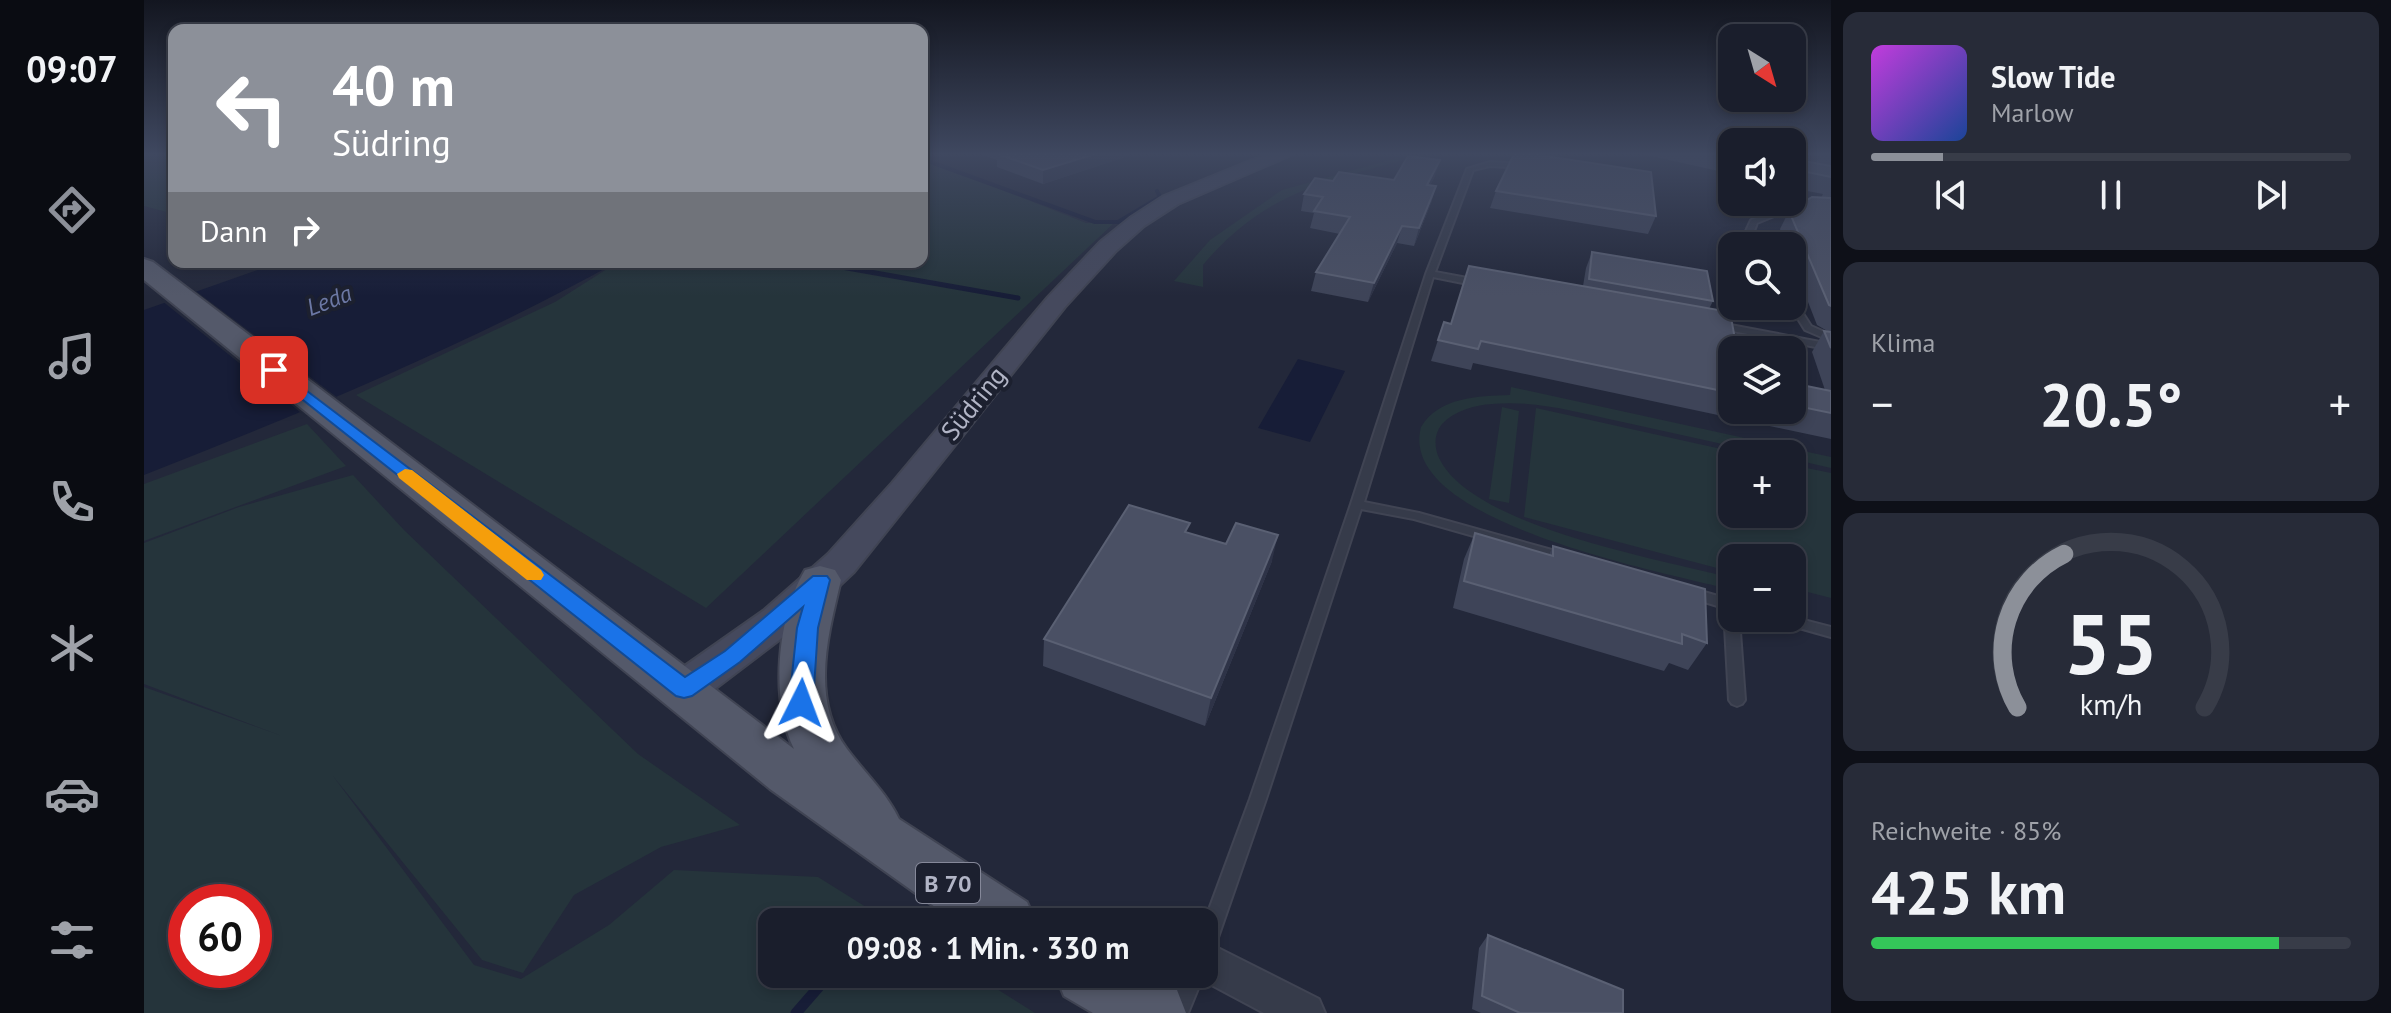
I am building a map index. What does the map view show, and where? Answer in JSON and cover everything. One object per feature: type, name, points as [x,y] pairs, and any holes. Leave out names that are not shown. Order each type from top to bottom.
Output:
[{"type":"main road","name":"Südring","points":[[684,689],[733,656],[867,534],[1047,313],[1112,241],[1172,201]]},
{"type":"main road","name":"B 70","points":[[149,272],[684,689],[788,774],[985,908]]},
{"type":"main road","points":[[820,580],[808,628],[801,703],[811,734],[891,844]]},
{"type":"main road","points":[[1110,988],[1154,1013]]},
{"type":"street","points":[[1218,967],[1305,1013]]},
{"type":"lane","points":[[1218,910],[1357,504],[1430,274],[1458,201]]},
{"type":"lane","points":[[1750,232],[1754,222],[1777,211],[1801,208],[1831,213]]},
{"type":"lane","points":[[1430,274],[1493,285]]},
{"type":"lane","points":[[1803,320],[1808,328],[1831,338]]},
{"type":"lane","points":[[1711,325],[1831,347]]},
{"type":"lane","points":[[1357,504],[1415,516],[1580,562]]},
{"type":"lane","points":[[1671,588],[1718,601]]},
{"type":"lane","points":[[1806,625],[1831,632]]},
{"type":"lane","points":[[1733,632],[1737,700]]},
{"type":"lane","points":[[1178,1013],[1188,988]]},
{"type":"shaded area","points":[[144,201],[168,201],[168,212],[144,206]]},
{"type":"shaded area","points":[[928,201],[1031,201],[1086,223],[1115,222],[706,608],[356,395],[555,302],[609,268],[928,268]]},
{"type":"shaded area","points":[[1266,201],[1281,201],[1247,222],[1203,265],[1203,287],[1174,281],[1210,240]]},
{"type":"shaded area","points":[[1511,387],[1753,440],[1718,440],[1718,443],[1540,405],[1508,403],[1459,412],[1447,419],[1437,432],[1439,458],[1458,482],[1489,503],[1571,537],[1718,575],[1718,587],[1543,538],[1491,516],[1450,491],[1424,461],[1421,427],[1438,409],[1460,400],[1510,395]]},
{"type":"shaded area","points":[[1502,407],[1519,411],[1509,503],[1489,499]]},
{"type":"shaded area","points":[[1536,408],[1718,448],[1718,528],[1806,528],[1806,468],[1831,473],[1831,598],[1806,592],[1806,544],[1718,544],[1718,568],[1524,517]]},
{"type":"shaded area","points":[[307,424],[346,466],[144,541],[144,484]]},
{"type":"shaded area","points":[[1806,452],[1831,457],[1831,468],[1806,462]]},
{"type":"shaded area","points":[[353,475],[404,530],[638,754],[740,825],[661,847],[574,895],[523,973],[482,960],[333,776],[474,965],[521,979],[609,925],[674,870],[818,877],[868,908],[758,908],[758,988],[995,988],[1035,1013],[144,1013],[144,687],[282,736],[144,684],[144,543],[239,507]]},
{"type":"water","name":"Leda","points":[[263,268],[606,268],[502,322],[325,402],[144,475],[144,310]]},
{"type":"water","points":[[1298,359],[1345,371],[1310,442],[1258,428]]},
{"type":"pier","points":[[193,289],[342,401],[305,416],[161,300]]},
{"type":"building","points":[[1320,201],[1430,201],[1419,228],[1402,226],[1374,283],[1316,272],[1350,217],[1314,211]]},
{"type":"building","points":[[1562,201],[1654,201],[1656,216]]},
{"type":"building","points":[[1806,201],[1831,201],[1831,306],[1806,251],[1806,232],[1798,232],[1791,216],[1806,216]]},
{"type":"building","points":[[1592,252],[1707,271],[1713,301],[1589,279]]},
{"type":"building","points":[[1469,266],[1718,310],[1718,320],[1731,320],[1734,336],[1718,336],[1718,390],[1481,341],[1478,349],[1438,340],[1444,322],[1451,324]]},
{"type":"building","points":[[1824,331],[1831,332],[1831,348]]},
{"type":"building","points":[[1806,386],[1831,391],[1831,413],[1806,408]]},
{"type":"building","points":[[1129,505],[1190,523],[1185,532],[1226,544],[1236,523],[1278,535],[1211,698],[1044,639]]},
{"type":"building","points":[[1475,533],[1553,556],[1553,546],[1705,589],[1707,643],[1682,634],[1682,644],[1464,581]]},
{"type":"building","points":[[1488,935],[1623,990],[1623,1013],[1520,1013],[1482,996]]},
{"type":"waterway","points":[[1038,201],[1095,222],[1118,222],[1153,201]]},
{"type":"waterway","points":[[847,268],[1018,298]]},
{"type":"waterway","points":[[796,1013],[818,988]]},
{"type":"slow traffic","points":[[405,474],[534,575]]},
{"type":"route","points":[[274,370],[684,689],[733,656],[820,580],[801,673],[801,703]]}]
